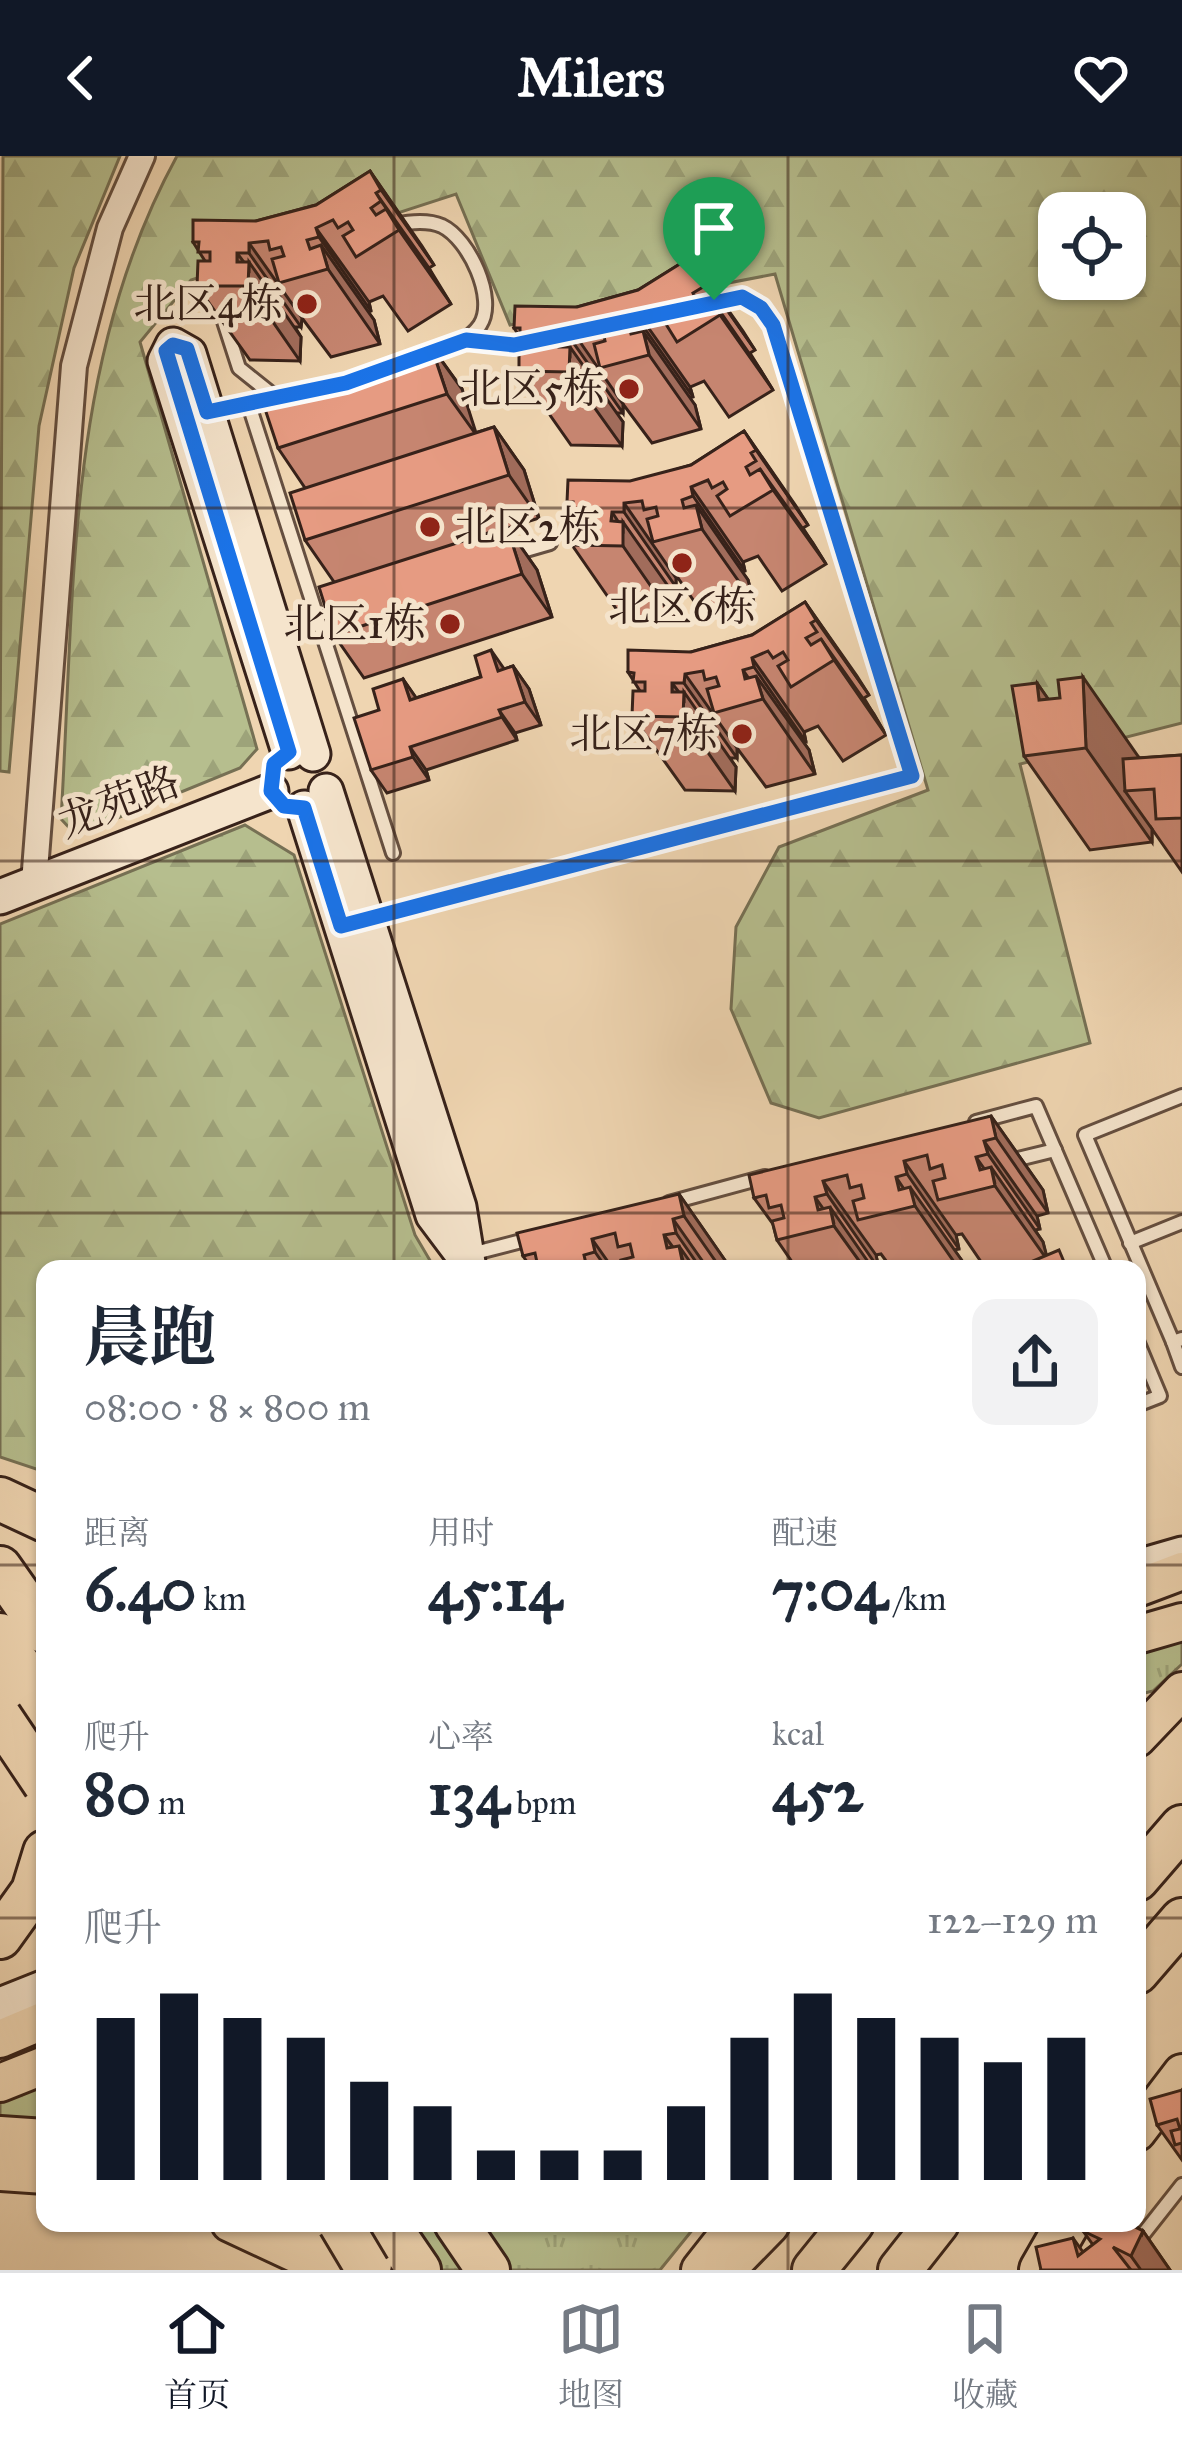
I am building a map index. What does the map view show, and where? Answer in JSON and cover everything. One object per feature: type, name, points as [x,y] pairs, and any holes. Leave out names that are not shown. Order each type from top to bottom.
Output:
[{"type":"highway","points":[[0,1499],[36,1516]]},
{"type":"highway","points":[[0,1568],[36,1619]]},
{"type":"highway","points":[[0,1635],[36,1692]]},
{"type":"highway","points":[[0,1683],[20,1719],[36,1773]]},
{"type":"highway","points":[[0,1718],[36,1771]]},
{"type":"highway","points":[[1146,1848],[1182,1824]]},
{"type":"highway","points":[[1146,1868],[1182,1824]]},
{"type":"highway","points":[[0,1937],[36,1881]]},
{"type":"highway","points":[[1146,1962],[1182,1920]]},
{"type":"highway","points":[[0,2138],[36,2140]]},
{"type":"highway","points":[[318,2232],[373,2270]]},
{"type":"highway","points":[[346,2232],[373,2270]]},
{"type":"highway","points":[[394,2232],[419,2270]]},
{"type":"highway","points":[[462,2232],[488,2270]]},
{"type":"highway","points":[[722,2270],[759,2232]]},
{"type":"highway","points":[[814,2270],[845,2232]]},
{"type":"highway","points":[[900,2270],[930,2232]]},
{"type":"highway","points":[[1040,2270],[1062,2232]]},
{"type":"main road","points":[[1146,1585],[1182,1571]]},
{"type":"main road","points":[[1146,1729],[1182,1691]]},
{"type":"main road","points":[[0,2039],[36,2024]]},
{"type":"main road","points":[[0,2083],[36,2069]]},
{"type":"main road","points":[[1146,2120],[1182,2074]]},
{"type":"main road","points":[[0,2172],[36,2174]]},
{"type":"main road","points":[[249,2232],[331,2270]]},
{"type":"main road","points":[[700,2270],[730,2232]]},
{"type":"main road","points":[[1024,2270],[1059,2232]]},
{"type":"street","points":[[34,883],[74,366],[110,227],[142,156]]},
{"type":"street","points":[[195,416],[301,753],[326,770],[315,800],[354,923],[459,1207],[466,1260]]},
{"type":"street","points":[[301,753],[274,764],[271,791],[284,806],[315,800]]},
{"type":"street","name":"龙苑路","points":[[0,897],[271,791]]},
{"type":"street","points":[[1146,1553],[1182,1539]]},
{"type":"street","points":[[1146,1564],[1182,1554]]},
{"type":"street","points":[[0,2005],[36,1991]]},
{"type":"lane","points":[[379,230],[439,224],[456,235],[487,305],[482,323],[466,340],[399,368]]},
{"type":"lane","points":[[220,290],[222,327],[239,368],[274,396]]},
{"type":"lane","points":[[354,923],[912,776],[773,325],[761,308],[742,297],[692,305]]},
{"type":"lane","points":[[466,340],[514,345],[558,335]]},
{"type":"lane","points":[[195,416],[313,391]]},
{"type":"lane","points":[[248,402],[393,853]]},
{"type":"lane","points":[[286,520],[308,513]]},
{"type":"lane","points":[[486,562],[550,543]]},
{"type":"lane","points":[[315,612],[337,606]]},
{"type":"lane","points":[[1138,1260],[1085,1135],[1182,1096]]},
{"type":"lane","points":[[968,1124],[1036,1106],[1102,1260]]},
{"type":"lane","points":[[990,1166],[1055,1150]]},
{"type":"lane","points":[[647,1208],[785,1172]]},
{"type":"lane","points":[[1130,1243],[1182,1222]]},
{"type":"lane","points":[[475,1260],[556,1232]]},
{"type":"lane","points":[[1146,1276],[1177,1341],[1182,1367]]},
{"type":"lane","points":[[1146,1363],[1160,1396],[1146,1401]]},
{"type":"lane","points":[[1146,2231],[1182,2185]]},
{"type":"lane","points":[[1115,2270],[1145,2232]]},
{"type":"green space","points":[[3,156],[120,156],[74,268],[39,426],[9,772],[0,771]]},
{"type":"green space","points":[[177,156],[1182,156],[1182,723],[1020,764],[1090,1043],[819,1118],[771,1103],[731,1009],[736,927],[779,847],[928,790],[775,274],[510,325],[456,194],[191,280],[140,342],[257,749],[240,768],[76,835],[61,819],[74,563],[95,396],[114,314],[140,234]]},
{"type":"green space","points":[[245,825],[294,855],[415,1235],[430,1260],[36,1260],[36,1469],[0,1457],[0,924]]},
{"type":"green space","points":[[1182,1641],[1182,1664],[1146,1693],[1146,1651]]},
{"type":"green space","points":[[36,2077],[36,2128],[0,2124],[0,2091]]},
{"type":"green space","points":[[280,2232],[691,2232],[660,2270],[345,2270]]},
{"type":"building","points":[[370,171],[381,190],[376,193],[381,201],[371,208],[376,215],[386,209],[399,230],[356,257],[343,236],[353,230],[348,222],[338,228],[333,220],[316,228],[319,237],[307,240],[310,249],[321,245],[328,269],[279,283],[272,259],[284,256],[281,247],[270,250],[268,241],[249,243],[249,253],[237,253],[237,262],[249,262],[248,286],[197,286],[198,261],[210,261],[210,252],[198,252],[193,220],[256,221],[316,205]]},
{"type":"building","points":[[691,257],[703,276],[698,279],[703,287],[693,293],[697,301],[708,294],[720,315],[677,342],[664,321],[674,315],[670,307],[659,314],[654,306],[638,313],[640,322],[629,325],[631,334],[643,331],[649,355],[600,368],[594,344],[605,341],[603,332],[591,336],[589,327],[571,329],[570,338],[559,338],[559,347],[570,347],[569,372],[519,371],[519,346],[531,346],[532,337],[520,337],[520,328],[514,328],[515,306],[577,307],[638,290]]},
{"type":"building","points":[[431,346],[447,394],[278,448],[262,400]]},
{"type":"building","points":[[494,427],[509,475],[305,540],[290,493]]},
{"type":"building","points":[[744,431],[756,450],[751,453],[756,461],[746,467],[750,475],[760,469],[773,490],[730,516],[717,496],[727,489],[723,482],[712,488],[708,480],[691,487],[693,496],[682,500],[684,508],[696,505],[702,529],[653,542],[647,519],[658,516],[656,507],[644,510],[642,501],[624,503],[624,512],[612,512],[611,521],[623,522],[623,546],[572,545],[572,521],[584,521],[584,512],[573,512],[573,502],[567,502],[568,480],[630,481],[691,465]]},
{"type":"building","points":[[507,527],[522,574],[334,635],[319,587]]},
{"type":"building","points":[[805,602],[817,632],[806,638],[811,645],[821,639],[834,660],[791,687],[778,666],[788,660],[783,652],[773,658],[768,651],[752,658],[754,667],[743,670],[745,679],[756,676],[763,699],[714,713],[707,689],[719,686],[716,677],[705,680],[703,671],[685,674],[684,683],[672,683],[672,692],[684,692],[683,717],[632,716],[633,691],[645,691],[645,682],[633,682],[628,650],[691,652],[752,635]]},
{"type":"building","points":[[491,650],[498,671],[513,666],[525,702],[499,710],[502,717],[410,747],[413,757],[371,770],[354,718],[379,710],[373,689],[403,679],[410,700],[481,677],[475,656]]},
{"type":"building","points":[[1083,677],[1086,748],[1024,756],[1012,686],[1037,683],[1039,700],[1060,698],[1058,680]]},
{"type":"building","points":[[1182,755],[1182,818],[1156,819],[1154,789],[1125,791],[1123,759]]},
{"type":"building","points":[[991,1116],[996,1138],[984,1141],[988,1154],[976,1157],[980,1170],[991,1167],[995,1186],[938,1200],[933,1181],[945,1178],[942,1165],[930,1169],[927,1155],[904,1161],[907,1174],[896,1177],[899,1190],[910,1187],[915,1206],[858,1220],[853,1201],[864,1198],[861,1185],[850,1188],[847,1175],[823,1181],[827,1194],[815,1197],[818,1210],[830,1207],[834,1226],[777,1240],[772,1221],[784,1218],[781,1205],[769,1208],[766,1195],[754,1198],[749,1175]]},
{"type":"building","points":[[679,1194],[684,1216],[673,1219],[676,1233],[664,1235],[667,1248],[679,1246],[682,1260],[621,1260],[633,1257],[630,1244],[618,1247],[615,1233],[592,1239],[595,1252],[584,1255],[585,1260],[536,1260],[535,1253],[523,1256],[517,1233]]},
{"type":"building","points":[[1059,1250],[1063,1260],[1035,1260]]},
{"type":"building","points":[[1182,2090],[1182,2143],[1175,2145],[1171,2131],[1180,2129],[1177,2119],[1157,2125],[1150,2099]]},
{"type":"building","points":[[1085,2232],[1143,2232],[1131,2256],[1113,2247],[1131,2270],[1041,2270],[1036,2247],[1073,2238],[1078,2256],[1100,2239]]},
{"type":"place","name":"北区4栋","points":[[307,304]]},
{"type":"place","name":"北区5栋","points":[[629,389]]},
{"type":"place","name":"北区2栋","points":[[430,527]]},
{"type":"place","name":"北区6栋","points":[[682,563]]},
{"type":"place","name":"北区1栋","points":[[450,624]]},
{"type":"place","name":"北区7栋","points":[[742,734]]},
{"type":"route","points":[[742,297],[761,308],[773,325],[912,776],[341,926],[304,808],[284,806],[271,791],[270,772],[280,756],[289,752],[165,361],[166,351],[173,345],[187,349],[207,412],[346,383],[399,368],[466,340],[514,345],[714,300],[742,297]]}]
